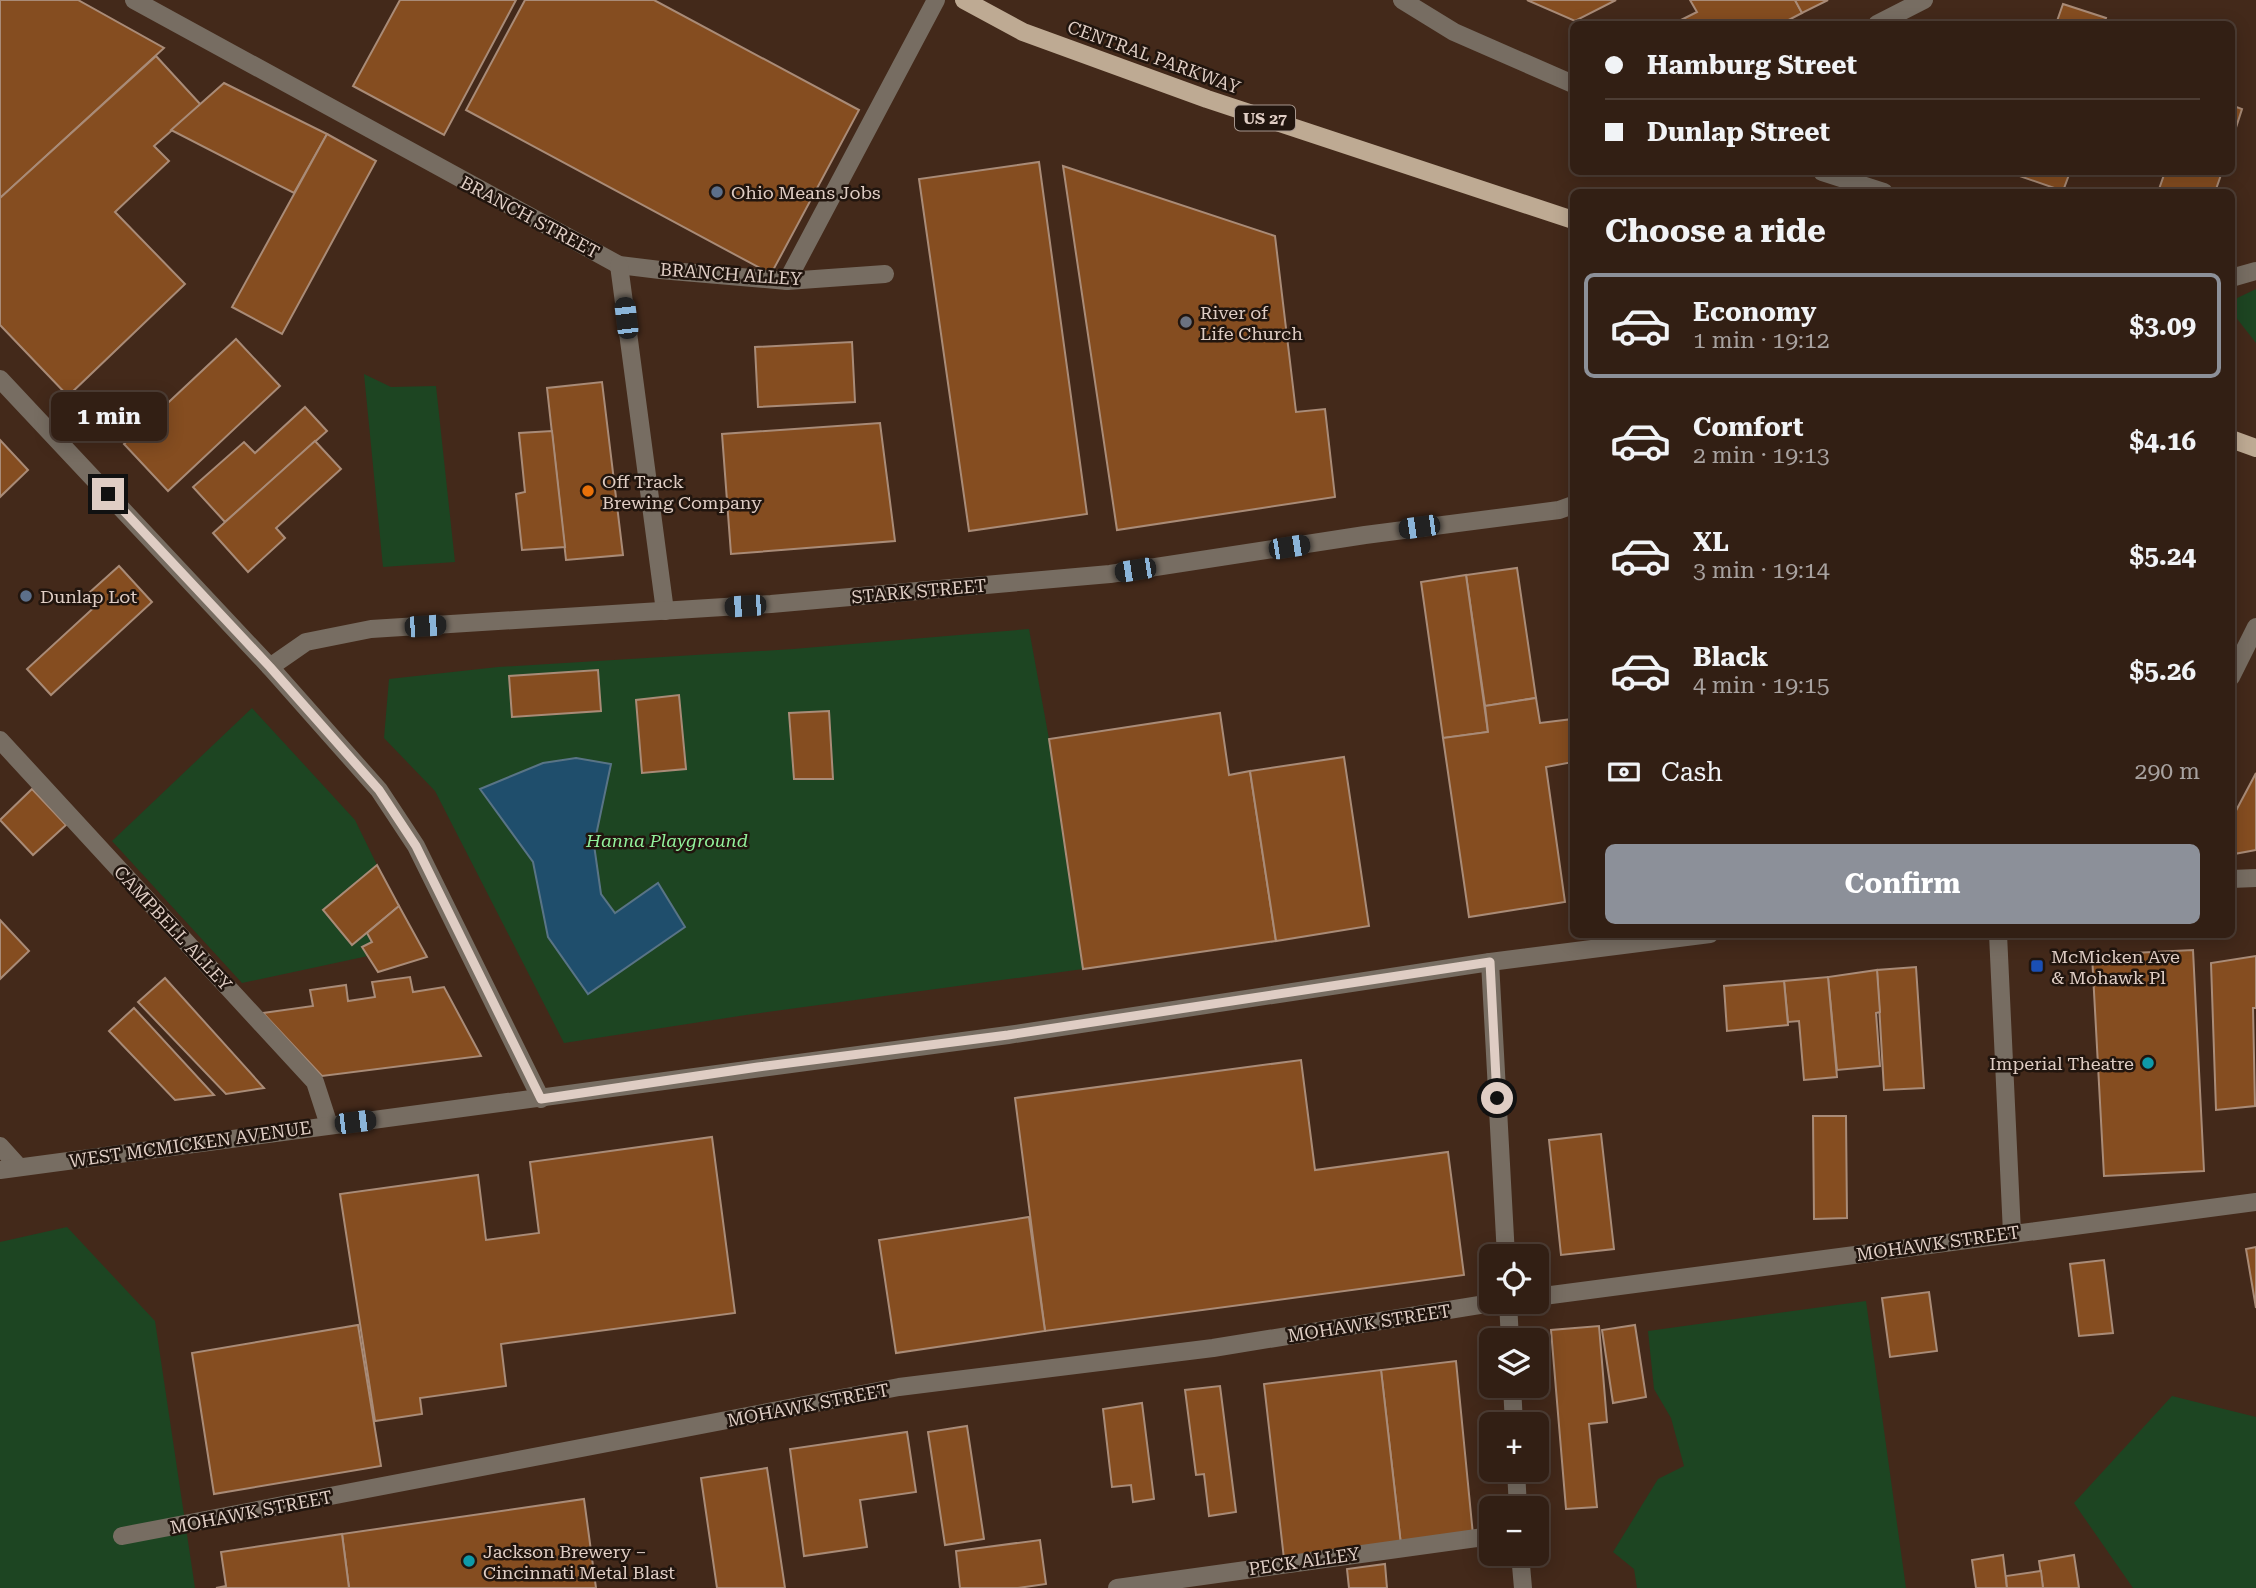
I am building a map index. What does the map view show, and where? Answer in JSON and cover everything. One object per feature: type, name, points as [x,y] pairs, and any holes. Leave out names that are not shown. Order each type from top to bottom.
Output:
[{"type":"main road","name":"CENTRAL PARKWAY","points":[[964,0],[1023,32],[1207,99],[1570,219]]},
{"type":"main road","points":[[2235,440],[2256,448]]},
{"type":"street","name":"BRANCH STREET","points":[[134,0],[620,265],[665,611]]},
{"type":"street","points":[[787,281],[936,0]]},
{"type":"street","points":[[1402,0],[1454,32],[1570,83]]},
{"type":"street","points":[[1883,21],[1924,0]]},
{"type":"street","points":[[1831,175],[1875,189]]},
{"type":"street","name":"BRANCH ALLEY","points":[[620,265],[660,271],[787,281],[885,274]]},
{"type":"street","points":[[2235,277],[2256,271]]},
{"type":"street","points":[[0,379],[270,667],[379,790],[416,846],[541,1099]]},
{"type":"street","name":"STARK STREET","points":[[270,667],[306,642],[371,629],[665,611],[1110,573],[1433,525],[1559,510],[1570,506]]},
{"type":"street","points":[[2235,669],[2256,626]]},
{"type":"street","name":"CAMPBELL ALLEY","points":[[0,740],[315,1082],[329,1125]]},
{"type":"street","points":[[2235,879],[2256,878]]},
{"type":"street","name":"WEST MCMICKEN AVENUE","points":[[0,1170],[1008,1035],[1490,962],[1679,938]]},
{"type":"street","points":[[1998,938],[2012,1233]]},
{"type":"street","points":[[1490,962],[1505,1244]]},
{"type":"street","points":[[0,1146],[19,1167]]},
{"type":"street","name":"MOHAWK STREET","points":[[1549,1295],[2256,1202]]},
{"type":"street","name":"MOHAWK STREET","points":[[122,1536],[899,1387],[1213,1348],[1479,1305]]},
{"type":"street","name":"PECK ALLEY","points":[[1117,1588],[1479,1538]]},
{"type":"street","points":[[1522,1566],[1523,1588]]},
{"type":"green space","points":[[2256,289],[2256,343],[2235,316],[2235,299]]},
{"type":"green space","points":[[364,374],[391,387],[436,386],[455,562],[383,567]]},
{"type":"green space","name":"Hanna Playground","points":[[1029,629],[1049,739],[1083,969],[564,1043],[435,791],[384,738],[389,679],[498,667],[793,649]]},
{"type":"green space","points":[[252,708],[355,820],[377,865],[323,911],[352,945],[367,933],[372,942],[368,956],[242,983],[112,841]]},
{"type":"green space","points":[[67,1227],[155,1321],[195,1588],[0,1588],[0,1242]]},
{"type":"green space","points":[[1866,1301],[1906,1588],[1637,1588],[1634,1569],[1613,1552],[1658,1479],[1684,1466],[1671,1418],[1654,1389],[1648,1331]]},
{"type":"green space","points":[[2172,1396],[2256,1417],[2256,1588],[2133,1588],[2074,1503]]},
{"type":"water","points":[[576,758],[611,764],[594,845],[601,894],[615,913],[658,883],[685,927],[588,994],[548,937],[533,862],[480,789],[543,763]]},
{"type":"building","points":[[0,0],[78,0],[164,48],[0,198]]},
{"type":"building","points":[[400,0],[516,0],[444,135],[353,86]]},
{"type":"building","name":"Ohio Means Jobs","points":[[525,0],[654,0],[859,110],[771,274],[466,110]]},
{"type":"building","points":[[1527,0],[1616,0],[1575,21]]},
{"type":"building","points":[[1690,0],[1795,0],[1802,13],[1787,21],[1679,21],[1697,12]]},
{"type":"building","points":[[1795,0],[1828,0],[1802,13]]},
{"type":"building","points":[[2063,4],[2106,18],[2105,21],[2057,21]]},
{"type":"building","points":[[156,56],[201,105],[154,146],[169,161],[115,212],[185,284],[68,396],[0,325],[0,198]]},
{"type":"building","points":[[224,83],[327,134],[294,193],[171,130]]},
{"type":"building","points":[[2235,106],[2242,109],[2235,131]]},
{"type":"building","points":[[327,134],[376,161],[282,334],[232,307]]},
{"type":"building","points":[[1039,162],[1087,514],[969,531],[919,179]]},
{"type":"building","name":"River of Life Church","points":[[1063,166],[1275,236],[1296,412],[1325,409],[1335,497],[1117,530]]},
{"type":"building","points":[[2017,175],[2069,175],[2064,189]]},
{"type":"building","points":[[2164,175],[2221,175],[2216,189],[2159,189]]},
{"type":"building","points":[[236,339],[280,386],[168,491],[124,444]]},
{"type":"building","points":[[852,342],[855,402],[758,407],[755,347]]},
{"type":"building","points":[[602,382],[623,555],[566,560],[547,388]]},
{"type":"building","points":[[305,407],[327,431],[225,522],[193,487],[244,442],[255,453]]},
{"type":"building","points":[[880,423],[895,541],[731,554],[722,434]]},
{"type":"building","points":[[552,431],[565,547],[522,550],[516,494],[525,492],[519,433]]},
{"type":"building","points":[[0,440],[28,470],[0,497]]},
{"type":"building","points":[[315,441],[341,469],[276,528],[285,538],[248,572],[213,533]]},
{"type":"building","points":[[119,566],[152,602],[51,695],[27,669],[100,602],[90,592]]},
{"type":"building","points":[[1517,568],[1536,698],[1485,706],[1466,575]]},
{"type":"building","points":[[1466,575],[1488,732],[1443,738],[1421,582]]},
{"type":"building","points":[[598,670],[601,711],[512,717],[509,676]]},
{"type":"building","points":[[679,695],[686,769],[642,773],[636,700]]},
{"type":"building","points":[[1536,698],[1540,723],[1570,719],[1570,763],[1546,767],[1565,902],[1469,917],[1443,738],[1488,732],[1485,706]]},
{"type":"building","points":[[829,711],[833,779],[794,779],[789,713]]},
{"type":"building","points":[[1220,713],[1229,775],[1250,771],[1276,941],[1083,969],[1049,739]]},
{"type":"building","points":[[1344,757],[1369,926],[1276,941],[1250,771]]},
{"type":"building","points":[[2256,773],[2256,850],[2235,854],[2235,812]]},
{"type":"building","points":[[32,789],[66,825],[33,855],[0,820]]},
{"type":"building","points":[[377,865],[399,906],[352,945],[323,910]]},
{"type":"building","points":[[399,906],[427,957],[378,972],[362,947],[372,942],[367,933]]},
{"type":"building","points":[[0,920],[29,951],[0,979]]},
{"type":"building","name":"Imperial Theatre","points":[[2193,950],[2204,1171],[2104,1176],[2092,955]]},
{"type":"building","points":[[2256,956],[2256,1008],[2253,1008],[2255,1106],[2216,1110],[2211,963]]},
{"type":"building","points":[[1916,967],[1924,1088],[1884,1090],[1877,970]]},
{"type":"building","points":[[1877,970],[1880,1012],[1876,1013],[1880,1066],[1837,1070],[1828,977]]},
{"type":"building","points":[[410,977],[413,992],[444,987],[481,1056],[322,1076],[263,1013],[313,1006],[310,990],[346,985],[348,1001],[375,997],[372,982]]},
{"type":"building","points":[[1828,977],[1837,1077],[1804,1080],[1799,1021],[1788,1022],[1784,981]]},
{"type":"building","points":[[165,978],[264,1088],[226,1094],[138,1002]]},
{"type":"building","points":[[1784,981],[1788,1025],[1727,1031],[1724,986]]},
{"type":"building","points":[[134,1008],[214,1095],[175,1100],[109,1031]]},
{"type":"building","points":[[1301,1060],[1315,1170],[1448,1152],[1464,1275],[1045,1331],[1015,1098]]},
{"type":"building","points":[[1813,1116],[1846,1116],[1847,1218],[1814,1219]]},
{"type":"building","points":[[1601,1134],[1614,1249],[1561,1255],[1549,1140]]},
{"type":"building","points":[[712,1137],[735,1313],[501,1344],[506,1386],[420,1398],[422,1414],[375,1421],[340,1194],[478,1175],[486,1240],[539,1233],[530,1162]]},
{"type":"building","points":[[1029,1217],[1045,1331],[896,1353],[879,1240]]},
{"type":"building","points":[[2256,1247],[2256,1308],[2246,1249]]},
{"type":"building","points":[[2104,1260],[2113,1333],[2079,1336],[2070,1264]]},
{"type":"building","points":[[1929,1292],[1937,1351],[1890,1357],[1882,1298]]},
{"type":"building","points":[[358,1325],[381,1466],[214,1494],[192,1353]]},
{"type":"building","points":[[1635,1325],[1646,1397],[1613,1403],[1602,1330]]},
{"type":"building","points":[[1599,1326],[1607,1422],[1589,1424],[1597,1507],[1566,1509],[1551,1330]]},
{"type":"building","points":[[1456,1361],[1473,1535],[1401,1545],[1381,1370]]},
{"type":"building","points":[[1381,1370],[1401,1545],[1284,1559],[1264,1384]]},
{"type":"building","points":[[1220,1386],[1236,1512],[1209,1516],[1204,1474],[1196,1475],[1185,1390]]},
{"type":"building","points":[[1142,1403],[1154,1499],[1133,1502],[1131,1485],[1112,1487],[1103,1409]]},
{"type":"building","points":[[967,1426],[984,1539],[945,1545],[928,1432]]},
{"type":"building","points":[[907,1432],[916,1492],[860,1500],[867,1547],[804,1556],[790,1449]]},
{"type":"building","points":[[767,1468],[785,1588],[717,1588],[701,1478]]},
{"type":"building","name":"Jackson Brewery – Cincinnati Metal Blast","points":[[584,1499],[596,1588],[349,1588],[342,1534]]},
{"type":"building","points":[[342,1534],[349,1588],[216,1588],[226,1586],[221,1552]]},
{"type":"building","points":[[1040,1540],[1046,1584],[1018,1588],[960,1588],[956,1551]]},
{"type":"building","points":[[2003,1555],[2007,1588],[1976,1588],[1972,1560]]},
{"type":"building","points":[[2074,1555],[2079,1588],[2043,1588],[2039,1561]]},
{"type":"building","points":[[1385,1564],[1387,1588],[1349,1588],[1347,1569]]},
{"type":"building","points":[[2041,1571],[2043,1588],[2007,1588],[2006,1576]]},
{"type":"place","name":"Ohio Means Jobs","points":[[717,192]]},
{"type":"place","name":"River of Life Church","points":[[1186,322]]},
{"type":"place","name":"Off Track Brewing Company","points":[[588,491]]},
{"type":"place","name":"Dunlap Lot","points":[[26,596]]},
{"type":"place","name":"McMicken Ave & Mohawk Pl","points":[[2037,966]]},
{"type":"place","name":"Imperial Theatre","points":[[2148,1063]]},
{"type":"place","name":"Jackson Brewery – Cincinnati Metal Blast","points":[[469,1561]]},
{"type":"route","points":[[108,494],[270,667],[379,790],[416,846],[541,1099],[758,1067],[1008,1035],[1490,962],[1497,1098]]}]
